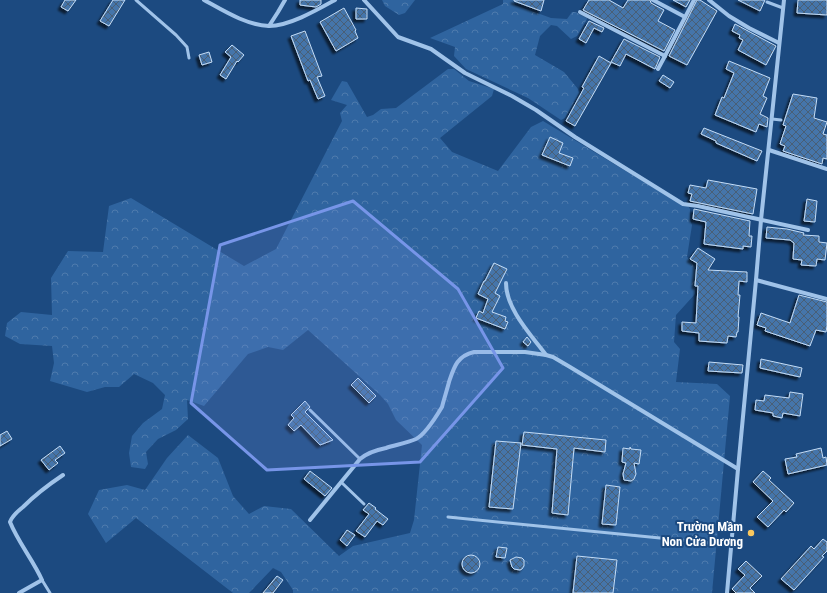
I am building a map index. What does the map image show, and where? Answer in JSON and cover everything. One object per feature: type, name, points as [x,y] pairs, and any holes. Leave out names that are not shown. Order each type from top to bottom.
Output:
[{"type":"street","points":[[204,0],[239,18],[269,26],[293,21],[334,0]]},
{"type":"street","points":[[269,26],[285,0]]},
{"type":"street","points":[[364,0],[398,37],[431,49],[465,73],[512,96],[536,110],[574,137],[683,204],[808,230]]},
{"type":"street","points":[[654,0],[685,17]]},
{"type":"street","points":[[658,69],[694,0]]},
{"type":"street","points":[[709,0],[749,28],[779,43]]},
{"type":"street","points":[[727,593],[761,220],[784,0]]},
{"type":"street","points":[[580,12],[665,56]]},
{"type":"street","points":[[769,150],[827,170]]},
{"type":"street","points":[[756,280],[827,299]]},
{"type":"street","points":[[506,283],[508,298],[512,307],[546,355]]},
{"type":"street","points":[[310,520],[340,482],[365,455],[373,451],[417,438],[424,433],[442,407],[454,366],[468,353],[474,352],[525,352],[553,357],[738,469]]},
{"type":"street","points":[[19,593],[42,580],[16,534],[10,522],[11,519],[51,482],[63,475]]},
{"type":"lane","points":[[136,0],[176,34],[187,47],[189,58]]},
{"type":"lane","points":[[767,2],[783,8]]},
{"type":"lane","points":[[772,119],[781,120]]},
{"type":"lane","points":[[310,410],[360,459]]},
{"type":"lane","points":[[340,482],[364,504]]},
{"type":"lane","points":[[448,517],[731,545]]},
{"type":"lane","points":[[42,580],[50,593]]},
{"type":"highlighted area","points":[[353,201],[458,289],[503,368],[420,462],[267,470],[191,403],[220,245]]},
{"type":"green space","points":[[382,0],[415,0],[405,13],[399,15],[385,6]]},
{"type":"green space","points":[[503,0],[513,0],[515,5],[551,18],[567,19],[572,12],[587,17],[577,36],[571,39],[557,26],[551,25],[540,36],[535,55],[564,72],[578,89],[579,93],[565,118],[561,120],[528,98],[466,69],[454,56],[455,47],[430,38],[503,4]]},
{"type":"green space","points":[[448,69],[454,69],[469,81],[494,89],[492,96],[440,138],[452,152],[498,171],[531,127],[543,121],[682,205],[688,206],[690,209],[690,220],[692,225],[687,257],[695,267],[695,294],[676,315],[674,342],[680,349],[676,382],[717,384],[730,396],[712,593],[293,593],[293,590],[281,572],[273,568],[249,593],[233,593],[136,518],[106,543],[88,514],[99,490],[127,485],[145,490],[167,458],[188,435],[218,458],[233,496],[249,514],[264,506],[291,509],[339,556],[353,546],[410,533],[414,520],[422,445],[396,420],[388,404],[380,395],[308,330],[283,350],[268,347],[248,354],[204,406],[187,400],[188,419],[176,430],[158,439],[146,452],[148,464],[145,469],[131,467],[129,453],[132,436],[143,423],[162,409],[165,395],[153,383],[134,374],[119,387],[105,387],[87,392],[50,381],[54,363],[52,346],[20,344],[5,336],[7,323],[21,312],[52,315],[51,278],[68,251],[103,252],[109,206],[131,198],[244,266],[276,249],[342,121],[340,113],[347,105],[331,100],[342,81],[347,82],[367,117],[373,115],[381,109],[396,108]]},
{"type":"building","points":[[65,0],[76,0],[68,11],[61,7]]},
{"type":"building","points":[[113,0],[125,0],[109,26],[100,21]]},
{"type":"building","points":[[300,0],[321,0],[321,4],[316,7],[300,5]]},
{"type":"building","points":[[514,0],[544,0],[541,11]]},
{"type":"building","points":[[589,0],[609,0],[623,8],[628,0],[650,0],[651,3],[664,10],[658,21],[675,30],[664,51],[583,10]]},
{"type":"building","points":[[673,0],[690,0],[686,7]]},
{"type":"building","points":[[697,0],[700,0],[717,11],[687,65],[669,56]]},
{"type":"building","points":[[738,0],[765,0],[760,11]]},
{"type":"building","points":[[798,0],[827,0],[827,15],[797,13]]},
{"type":"building","points":[[344,8],[356,30],[355,31],[358,38],[336,51],[320,22]]},
{"type":"building","points":[[356,8],[367,9],[367,19],[356,19]]},
{"type":"building","points":[[589,21],[604,28],[602,32],[594,28],[586,43],[579,39]]},
{"type":"building","points":[[735,24],[776,46],[766,65],[738,50],[743,40],[739,38],[740,35],[732,31]]},
{"type":"building","points":[[305,31],[322,76],[317,77],[325,96],[318,99],[310,80],[308,81],[291,36]]},
{"type":"building","points":[[624,39],[660,57],[655,69],[626,54],[620,66],[611,62]]},
{"type":"building","points":[[232,45],[244,55],[238,62],[237,61],[226,79],[220,75],[231,57],[225,52]]},
{"type":"building","points":[[209,52],[212,62],[202,65],[199,55]]},
{"type":"building","points":[[599,56],[611,63],[575,126],[566,121]]},
{"type":"building","points":[[729,61],[770,78],[763,96],[767,98],[760,114],[768,118],[767,127],[759,124],[756,132],[715,115],[734,73],[726,69]]},
{"type":"building","points":[[663,75],[674,82],[670,88],[659,81]]},
{"type":"building","points":[[793,94],[817,98],[814,118],[827,122],[823,134],[827,135],[827,159],[823,158],[822,164],[783,151],[785,146],[780,144],[786,126],[783,125]]},
{"type":"building","points":[[704,128],[762,151],[757,161],[716,143],[716,141],[701,134]]},
{"type":"building","points":[[550,137],[563,143],[559,153],[573,158],[570,166],[542,155]]},
{"type":"building","points":[[708,180],[757,189],[753,214],[690,201],[692,194],[688,193],[690,185],[706,188]]},
{"type":"building","points":[[807,199],[817,201],[815,222],[804,221]]},
{"type":"building","points":[[694,209],[750,221],[749,236],[752,236],[751,247],[743,246],[743,249],[704,244],[706,222],[693,219]]},
{"type":"building","points":[[767,227],[787,229],[804,233],[803,235],[819,236],[819,242],[827,243],[825,260],[817,259],[816,266],[801,265],[802,260],[793,259],[794,243],[790,240],[766,238]]},
{"type":"building","points":[[698,248],[715,259],[708,270],[747,272],[747,282],[739,281],[738,295],[740,295],[738,332],[736,337],[728,336],[727,343],[699,341],[699,333],[682,331],[682,322],[696,323],[698,286],[695,286],[697,263],[690,259]]},
{"type":"building","points":[[494,263],[507,269],[495,293],[500,296],[492,312],[506,317],[505,321],[508,322],[505,329],[476,318],[479,311],[483,313],[488,299],[478,294]]},
{"type":"building","points":[[799,295],[827,302],[826,332],[816,330],[810,346],[765,331],[766,328],[757,325],[761,313],[790,323]]},
{"type":"building","points":[[527,337],[531,342],[528,346],[523,342]]},
{"type":"building","points":[[761,359],[802,368],[800,377],[760,368]]},
{"type":"building","points":[[709,362],[743,365],[742,373],[708,371]]},
{"type":"building","points":[[358,378],[376,396],[369,403],[351,385]]},
{"type":"building","points":[[790,392],[803,394],[800,416],[783,413],[782,418],[773,416],[773,413],[755,410],[756,400],[764,401],[765,395],[789,398]]},
{"type":"building","points":[[305,401],[310,407],[305,412],[333,440],[320,445],[301,425],[294,431],[288,425],[294,418],[291,415]]},
{"type":"building","points":[[7,431],[12,439],[0,446],[0,435]]},
{"type":"building","points":[[524,432],[606,440],[605,452],[574,448],[568,515],[552,513],[557,449],[522,445]]},
{"type":"building","points":[[496,441],[521,443],[513,509],[489,507]]},
{"type":"building","points":[[60,446],[65,453],[55,460],[58,463],[49,470],[41,460]]},
{"type":"building","points":[[630,447],[631,449],[641,450],[639,464],[634,463],[636,474],[634,479],[631,481],[624,480],[623,474],[626,463],[622,462],[623,448],[630,449]]},
{"type":"building","points":[[821,448],[823,458],[826,457],[827,465],[788,474],[785,459],[797,457],[796,454]]},
{"type":"building","points":[[310,471],[332,488],[325,496],[304,479]]},
{"type":"building","points":[[763,471],[771,478],[769,480],[794,503],[786,512],[784,510],[768,527],[757,517],[773,501],[753,482]]},
{"type":"building","points":[[606,485],[620,487],[616,525],[602,524]]},
{"type":"building","points":[[369,503],[388,519],[383,525],[377,521],[365,537],[356,531],[369,514],[363,510]]},
{"type":"building","points":[[347,530],[355,535],[347,546],[340,540]]},
{"type":"building","points":[[823,539],[827,542],[827,551],[822,556],[824,557],[794,590],[781,579],[811,546],[814,549]]},
{"type":"building","points":[[498,547],[507,548],[505,558],[496,557]]},
{"type":"building","points":[[467,555],[475,555],[480,560],[478,571],[475,573],[467,573],[462,568],[462,560]]},
{"type":"building","points":[[577,556],[617,560],[613,593],[573,593]]},
{"type":"building","points":[[516,557],[524,560],[524,566],[520,570],[512,567],[510,560]]},
{"type":"building","points":[[746,561],[762,576],[750,588],[755,593],[736,593],[732,589],[745,575],[738,569]]},
{"type":"building","points":[[277,576],[283,580],[273,593],[263,593]]},
{"type":"place","name":"Trường Mầm Non Cửa Dương","points":[[751,533]]}]
